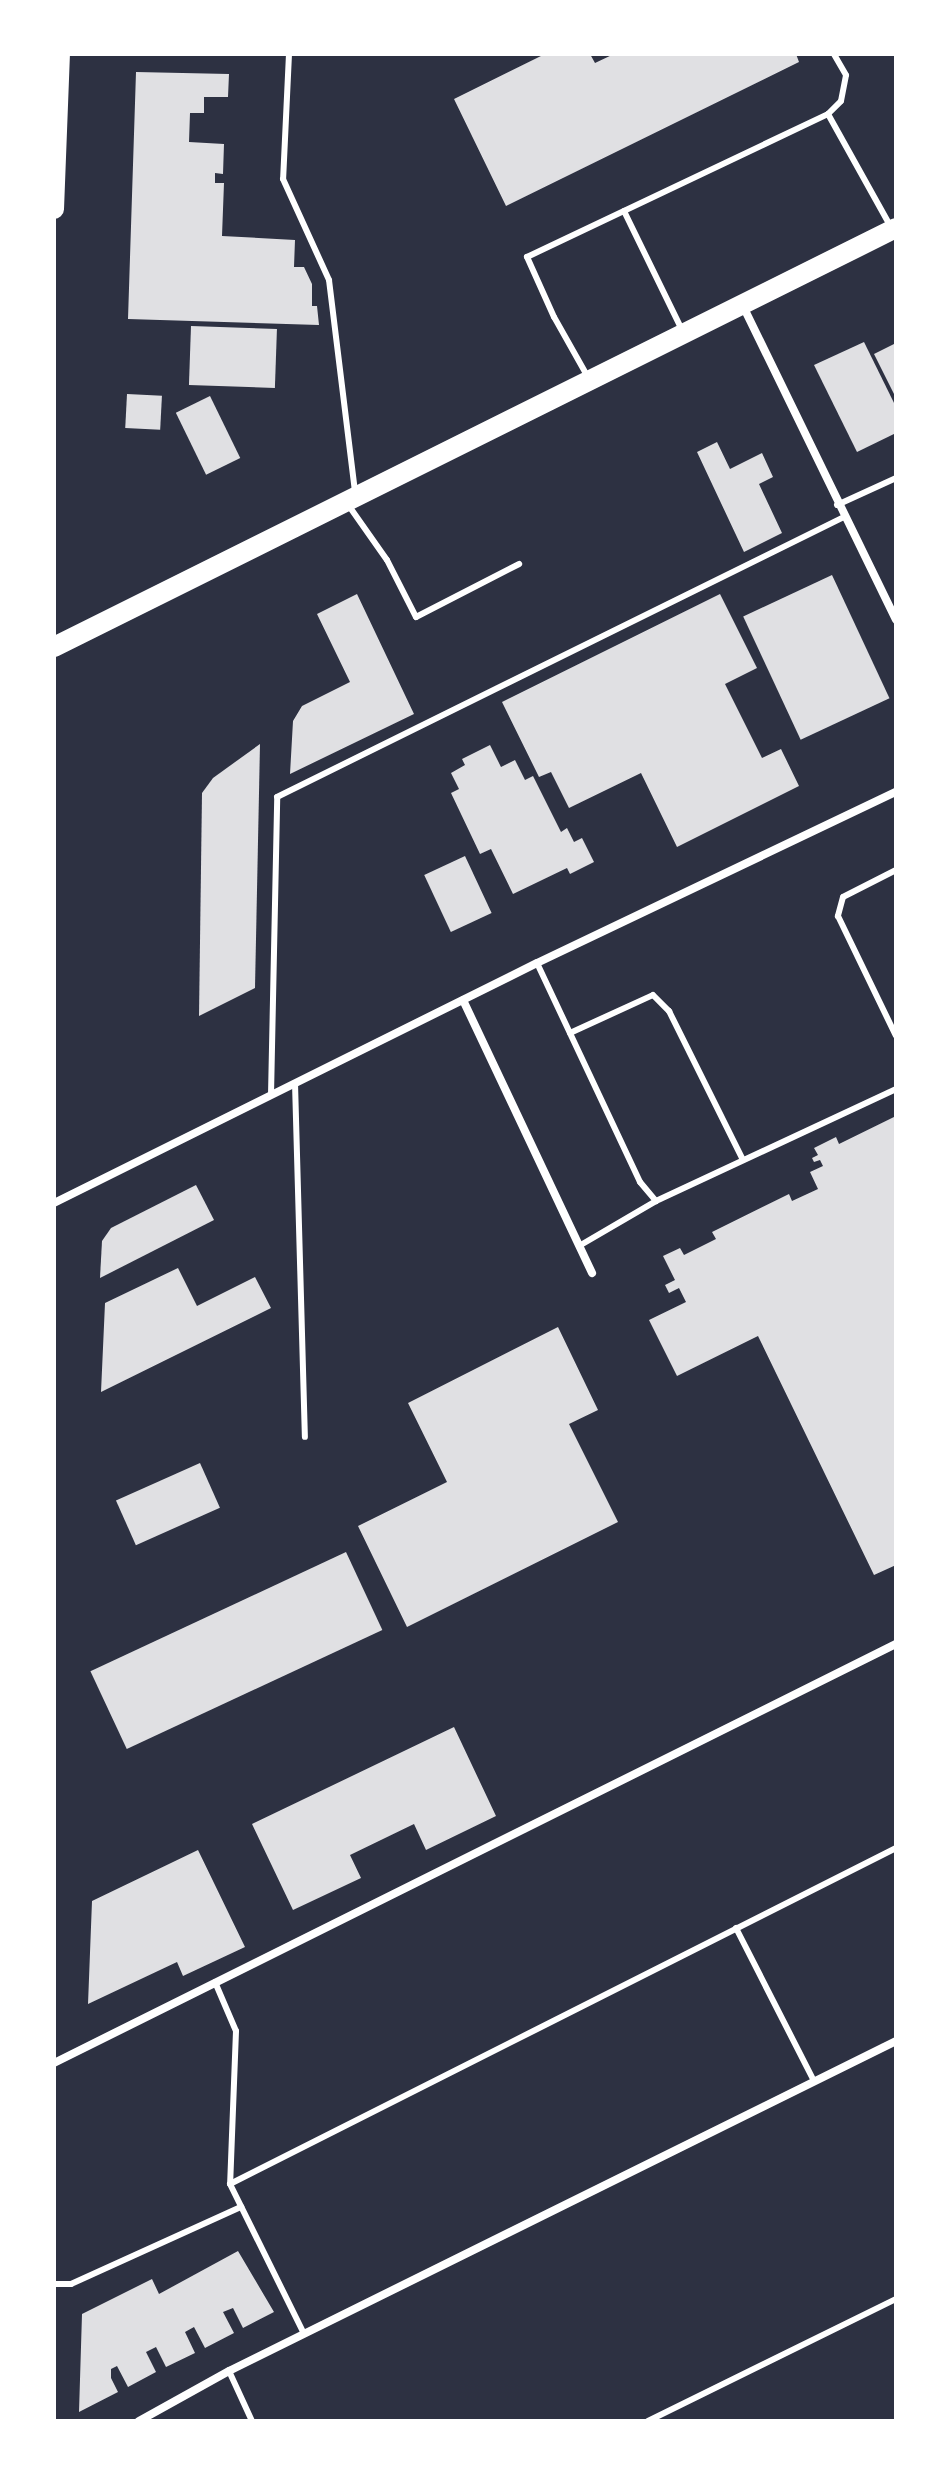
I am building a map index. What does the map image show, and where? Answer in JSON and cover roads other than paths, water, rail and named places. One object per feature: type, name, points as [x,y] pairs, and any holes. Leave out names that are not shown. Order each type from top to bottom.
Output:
[{"type":"main road","points":[[54,209],[60,54]]},
{"type":"main road","points":[[54,647],[894,229]]},
{"type":"street","points":[[743,306],[837,505],[896,620]]},
{"type":"street","points":[[54,1203],[537,963],[896,792]]},
{"type":"street","points":[[463,1000],[592,1273]]},
{"type":"street","points":[[54,2063],[896,1644]]},
{"type":"street","points":[[139,2421],[229,2371],[896,2041]]},
{"type":"lane","points":[[289,54],[283,179],[329,280],[352,501],[416,617],[519,564]]},
{"type":"lane","points":[[591,382],[554,317],[527,257],[828,114],[841,101],[846,75],[834,54]]},
{"type":"lane","points":[[828,114],[894,229]]},
{"type":"lane","points":[[624,211],[684,335]]},
{"type":"lane","points":[[837,505],[896,478]]},
{"type":"lane","points":[[271,1095],[277,797],[844,517]]},
{"type":"lane","points":[[896,870],[843,897],[838,916],[896,1036]]},
{"type":"lane","points":[[537,963],[640,1182],[656,1201]]},
{"type":"lane","points":[[570,1033],[653,995],[669,1011],[743,1160]]},
{"type":"lane","points":[[295,1083],[305,1437]]},
{"type":"lane","points":[[579,1246],[656,1201],[896,1089]]},
{"type":"lane","points":[[230,2184],[896,1848]]},
{"type":"lane","points":[[736,1928],[814,2081]]},
{"type":"lane","points":[[215,1982],[236,2031],[230,2184],[304,2334]]},
{"type":"lane","points":[[54,2284],[71,2284],[241,2207]]},
{"type":"lane","points":[[648,2421],[896,2299]]},
{"type":"lane","points":[[229,2371],[252,2421]]}]
